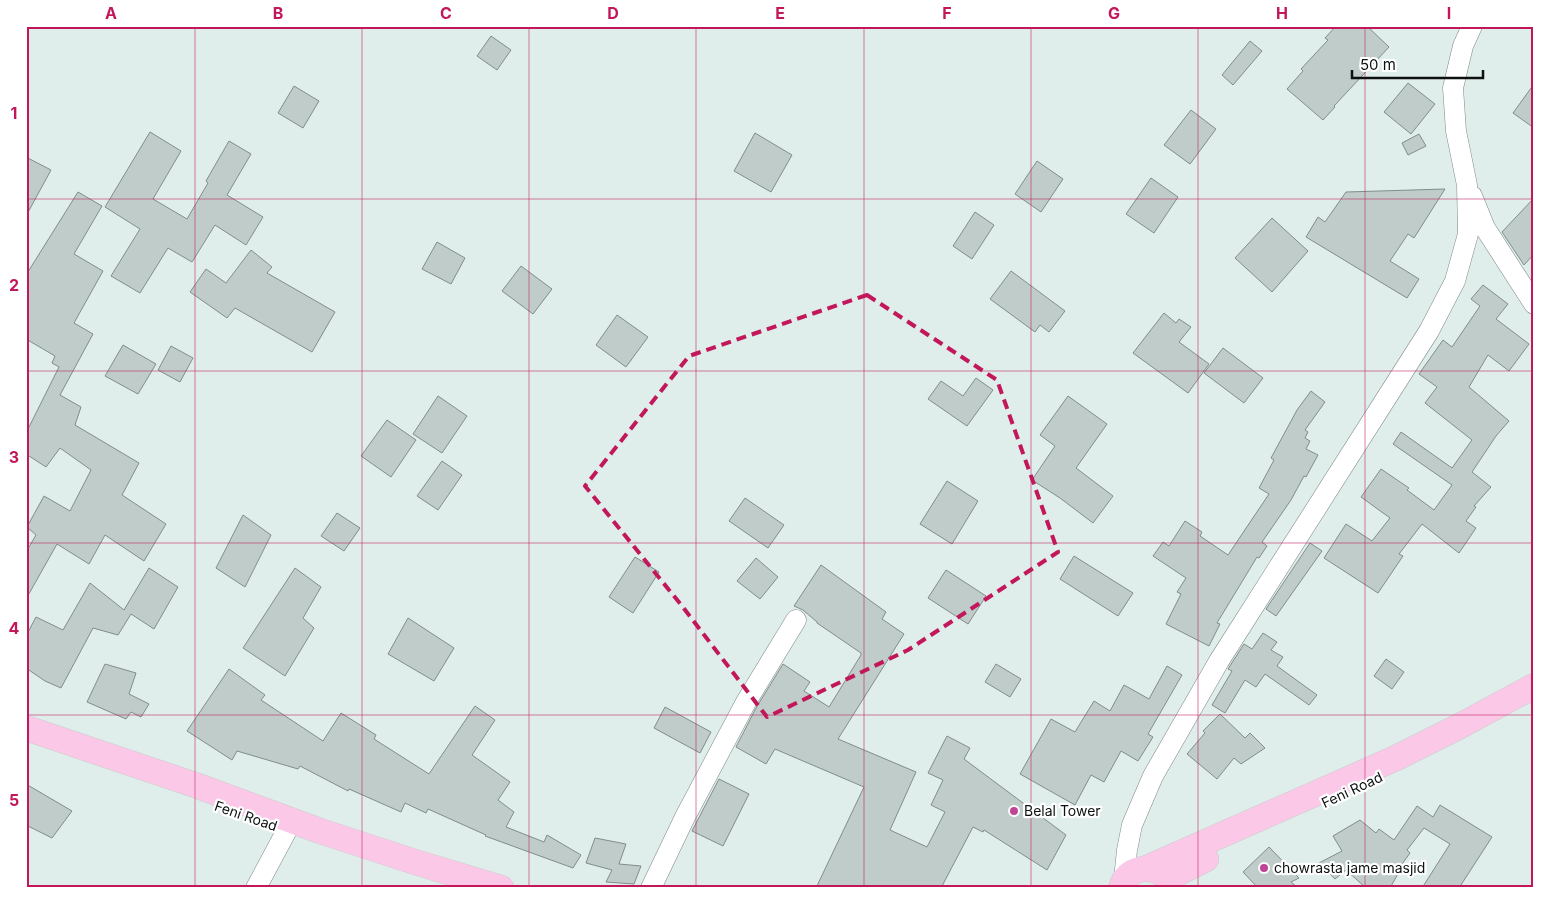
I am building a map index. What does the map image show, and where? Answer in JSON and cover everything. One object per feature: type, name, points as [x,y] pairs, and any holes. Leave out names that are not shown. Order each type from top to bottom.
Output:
[{"type":"main road","points":[[1123,883],[1134,871],[1163,878],[1460,726],[1534,686]]},
{"type":"main road","name":"Feni Road","points":[[1163,878],[1436,750],[1534,700]]},
{"type":"main road","points":[[26,728],[198,786],[320,831],[501,888]]},
{"type":"main road","name":"Feni Road","points":[[26,739],[287,830],[467,888]]},
{"type":"street","points":[[1123,883],[1126,850],[1132,825],[1153,776],[1220,661],[1429,331],[1456,282],[1468,234],[1467,185],[1456,131],[1453,88],[1463,46],[1472,26]]},
{"type":"street","points":[[1467,185],[1485,228],[1534,304]]},
{"type":"street","points":[[651,888],[685,817],[746,702],[796,620]]},
{"type":"street","points":[[256,888],[287,830]]},
{"type":"highlighted area","points":[[867,295],[997,380],[1058,552],[908,650],[767,717],[682,606],[585,486],[689,356]]},
{"type":"building","points":[[1336,26],[1367,26],[1389,47],[1323,120],[1287,89],[1303,71],[1301,69],[1328,40],[1325,38]]},
{"type":"building","points":[[491,36],[511,50],[497,70],[477,56]]},
{"type":"building","points":[[1250,41],[1262,51],[1233,85],[1222,75]]},
{"type":"building","points":[[1408,83],[1435,104],[1411,134],[1384,112]]},
{"type":"building","points":[[1534,84],[1534,128],[1513,113]]},
{"type":"building","points":[[294,86],[319,101],[303,128],[278,113]]},
{"type":"building","points":[[1191,110],[1216,129],[1190,164],[1164,145]]},
{"type":"building","points":[[150,132],[181,151],[153,199],[187,219],[229,141],[251,154],[227,195],[263,217],[246,245],[215,225],[192,262],[168,248],[140,293],[111,276],[140,229],[105,207]]},
{"type":"building","points":[[755,133],[792,155],[771,192],[734,171]]},
{"type":"building","points":[[1419,134],[1426,146],[1408,155],[1402,143]]},
{"type":"building","points":[[26,157],[51,170],[26,216]]},
{"type":"building","points":[[1037,161],[1063,179],[1041,212],[1015,194]]},
{"type":"building","points":[[1151,178],[1178,197],[1154,233],[1126,214]]},
{"type":"building","points":[[1445,189],[1414,238],[1408,234],[1390,261],[1419,279],[1407,298],[1306,237],[1318,217],[1325,222],[1346,192]]},
{"type":"building","points":[[78,192],[102,206],[74,254],[103,271],[74,323],[93,334],[60,395],[81,407],[75,425],[139,463],[122,495],[166,524],[144,561],[105,535],[89,564],[57,544],[26,599],[26,552],[36,535],[27,527],[44,496],[70,511],[91,470],[60,448],[46,467],[26,454],[26,433],[59,367],[52,363],[55,356],[26,339],[26,275]]},
{"type":"building","points":[[1534,198],[1534,254],[1524,265],[1502,232]]},
{"type":"building","points":[[975,212],[994,225],[972,259],[953,246]]},
{"type":"building","points":[[1272,218],[1308,251],[1272,292],[1235,258]]},
{"type":"building","points":[[437,242],[465,258],[451,284],[422,269]]},
{"type":"building","points":[[251,250],[272,267],[267,273],[335,312],[312,352],[235,308],[227,318],[190,292],[206,269],[226,283]]},
{"type":"building","points":[[521,266],[552,289],[533,314],[502,291]]},
{"type":"building","points":[[1011,271],[1065,311],[1049,332],[1040,325],[1035,332],[990,299]]},
{"type":"building","points":[[1483,285],[1508,304],[1496,319],[1529,344],[1509,371],[1488,355],[1469,387],[1509,421],[1496,436],[1472,472],[1491,487],[1474,506],[1476,507],[1466,521],[1476,528],[1459,553],[1422,524],[1399,554],[1403,556],[1378,593],[1324,558],[1346,524],[1372,541],[1390,518],[1361,497],[1381,469],[1409,488],[1407,490],[1434,510],[1452,485],[1393,444],[1401,432],[1452,468],[1472,440],[1425,403],[1437,387],[1419,374],[1443,340],[1452,347],[1480,306],[1471,299]]},
{"type":"building","points":[[1164,313],[1176,323],[1179,319],[1191,327],[1179,342],[1209,364],[1188,393],[1133,353]]},
{"type":"building","points":[[617,315],[648,337],[626,367],[596,345]]},
{"type":"building","points":[[123,345],[156,364],[138,394],[105,376]]},
{"type":"building","points":[[171,346],[193,358],[180,382],[158,370]]},
{"type":"building","points":[[1223,348],[1263,378],[1244,403],[1204,373]]},
{"type":"building","points":[[976,378],[993,390],[967,426],[928,399],[941,381],[963,396]]},
{"type":"building","points":[[1311,391],[1325,402],[1305,430],[1308,432],[1305,438],[1310,441],[1306,449],[1318,455],[1306,477],[1304,476],[1291,500],[1262,542],[1267,546],[1259,558],[1257,557],[1217,623],[1220,624],[1209,646],[1166,624],[1181,594],[1177,592],[1186,578],[1153,556],[1163,542],[1169,546],[1185,521],[1202,532],[1200,536],[1228,555],[1269,494],[1259,488],[1274,460],[1271,458],[1297,410]]},
{"type":"building","points":[[438,396],[467,416],[442,453],[413,434]]},
{"type":"building","points":[[1068,396],[1107,424],[1076,468],[1113,496],[1093,523],[1032,480],[1055,446],[1040,435]]},
{"type":"building","points":[[387,420],[416,440],[391,477],[361,456]]},
{"type":"building","points":[[442,461],[462,475],[438,510],[417,496]]},
{"type":"building","points":[[947,481],[978,501],[952,544],[920,524]]},
{"type":"building","points":[[745,498],[784,525],[768,548],[729,521]]},
{"type":"building","points":[[337,513],[360,528],[344,551],[321,536]]},
{"type":"building","points":[[243,515],[271,535],[245,587],[216,568]]},
{"type":"building","points":[[1310,543],[1322,551],[1276,616],[1266,609]]},
{"type":"building","points":[[1074,556],[1133,593],[1118,616],[1060,579]]},
{"type":"building","points":[[635,557],[659,572],[633,613],[609,597]]},
{"type":"building","points":[[756,558],[778,577],[760,599],[737,581]]},
{"type":"building","points":[[821,565],[886,612],[882,619],[904,634],[838,739],[916,772],[890,830],[927,847],[945,812],[931,805],[943,780],[928,773],[947,736],[970,748],[964,759],[1066,835],[1047,870],[984,830],[983,832],[973,827],[941,888],[816,888],[864,787],[775,749],[766,764],[736,747],[756,708],[783,664],[810,682],[804,691],[829,707],[861,655],[861,653],[817,623],[803,610],[794,606]]},
{"type":"building","points":[[149,568],[178,587],[154,629],[131,614],[118,635],[93,628],[61,688],[45,681],[26,668],[26,636],[36,617],[63,630],[90,583],[124,610]]},
{"type":"building","points":[[295,568],[321,587],[303,618],[314,628],[285,676],[243,648]]},
{"type":"building","points":[[946,570],[986,596],[968,624],[928,598]]},
{"type":"building","points":[[408,618],[454,648],[434,681],[388,654]]},
{"type":"building","points":[[1263,633],[1277,642],[1271,650],[1283,657],[1277,666],[1317,695],[1309,705],[1265,674],[1256,687],[1245,680],[1225,713],[1212,705],[1232,671],[1228,669],[1244,644],[1252,649]]},
{"type":"building","points":[[1386,659],[1404,672],[1392,689],[1374,676]]},
{"type":"building","points":[[105,664],[136,673],[129,694],[149,704],[141,717],[131,712],[126,719],[87,702]]},
{"type":"building","points":[[996,664],[1021,679],[1010,697],[985,682]]},
{"type":"building","points":[[1167,666],[1182,675],[1148,734],[1153,737],[1138,761],[1121,751],[1104,782],[1091,775],[1075,805],[1020,774],[1051,719],[1075,732],[1094,701],[1110,711],[1124,685],[1149,699]]},
{"type":"building","points":[[229,669],[265,695],[261,700],[323,741],[341,713],[376,735],[374,739],[429,774],[475,706],[495,720],[472,755],[510,782],[498,800],[514,812],[506,827],[544,842],[547,835],[581,855],[573,868],[485,836],[428,809],[426,813],[405,803],[401,812],[349,789],[348,791],[300,766],[298,769],[237,751],[232,760],[187,731]]},
{"type":"building","points":[[665,707],[711,732],[700,753],[654,728]]},
{"type":"building","points":[[1220,714],[1245,738],[1250,733],[1265,748],[1241,764],[1234,758],[1217,779],[1187,754],[1205,733],[1203,731]]},
{"type":"building","points":[[719,779],[749,794],[723,846],[692,831]]},
{"type":"building","points":[[26,784],[72,811],[52,838],[26,825]]},
{"type":"building","points":[[1440,805],[1492,837],[1459,888],[1422,888],[1450,844],[1424,828],[1407,850],[1410,853],[1397,871],[1399,872],[1390,888],[1366,888],[1346,870],[1335,879],[1319,863],[1342,851],[1333,836],[1360,820],[1376,833],[1379,829],[1394,840],[1417,806],[1433,817]]},
{"type":"building","points":[[595,838],[626,844],[619,864],[641,866],[634,884],[606,882],[612,870],[586,863]]},
{"type":"building","name":"chowrasta jame masjid","points":[[1269,847],[1299,878],[1291,882],[1298,888],[1258,888],[1243,872]]},
{"type":"place","name":"Belal Tower","points":[[1014,811]]},
{"type":"place","name":"chowrasta jame masjid","points":[[1264,868]]}]
